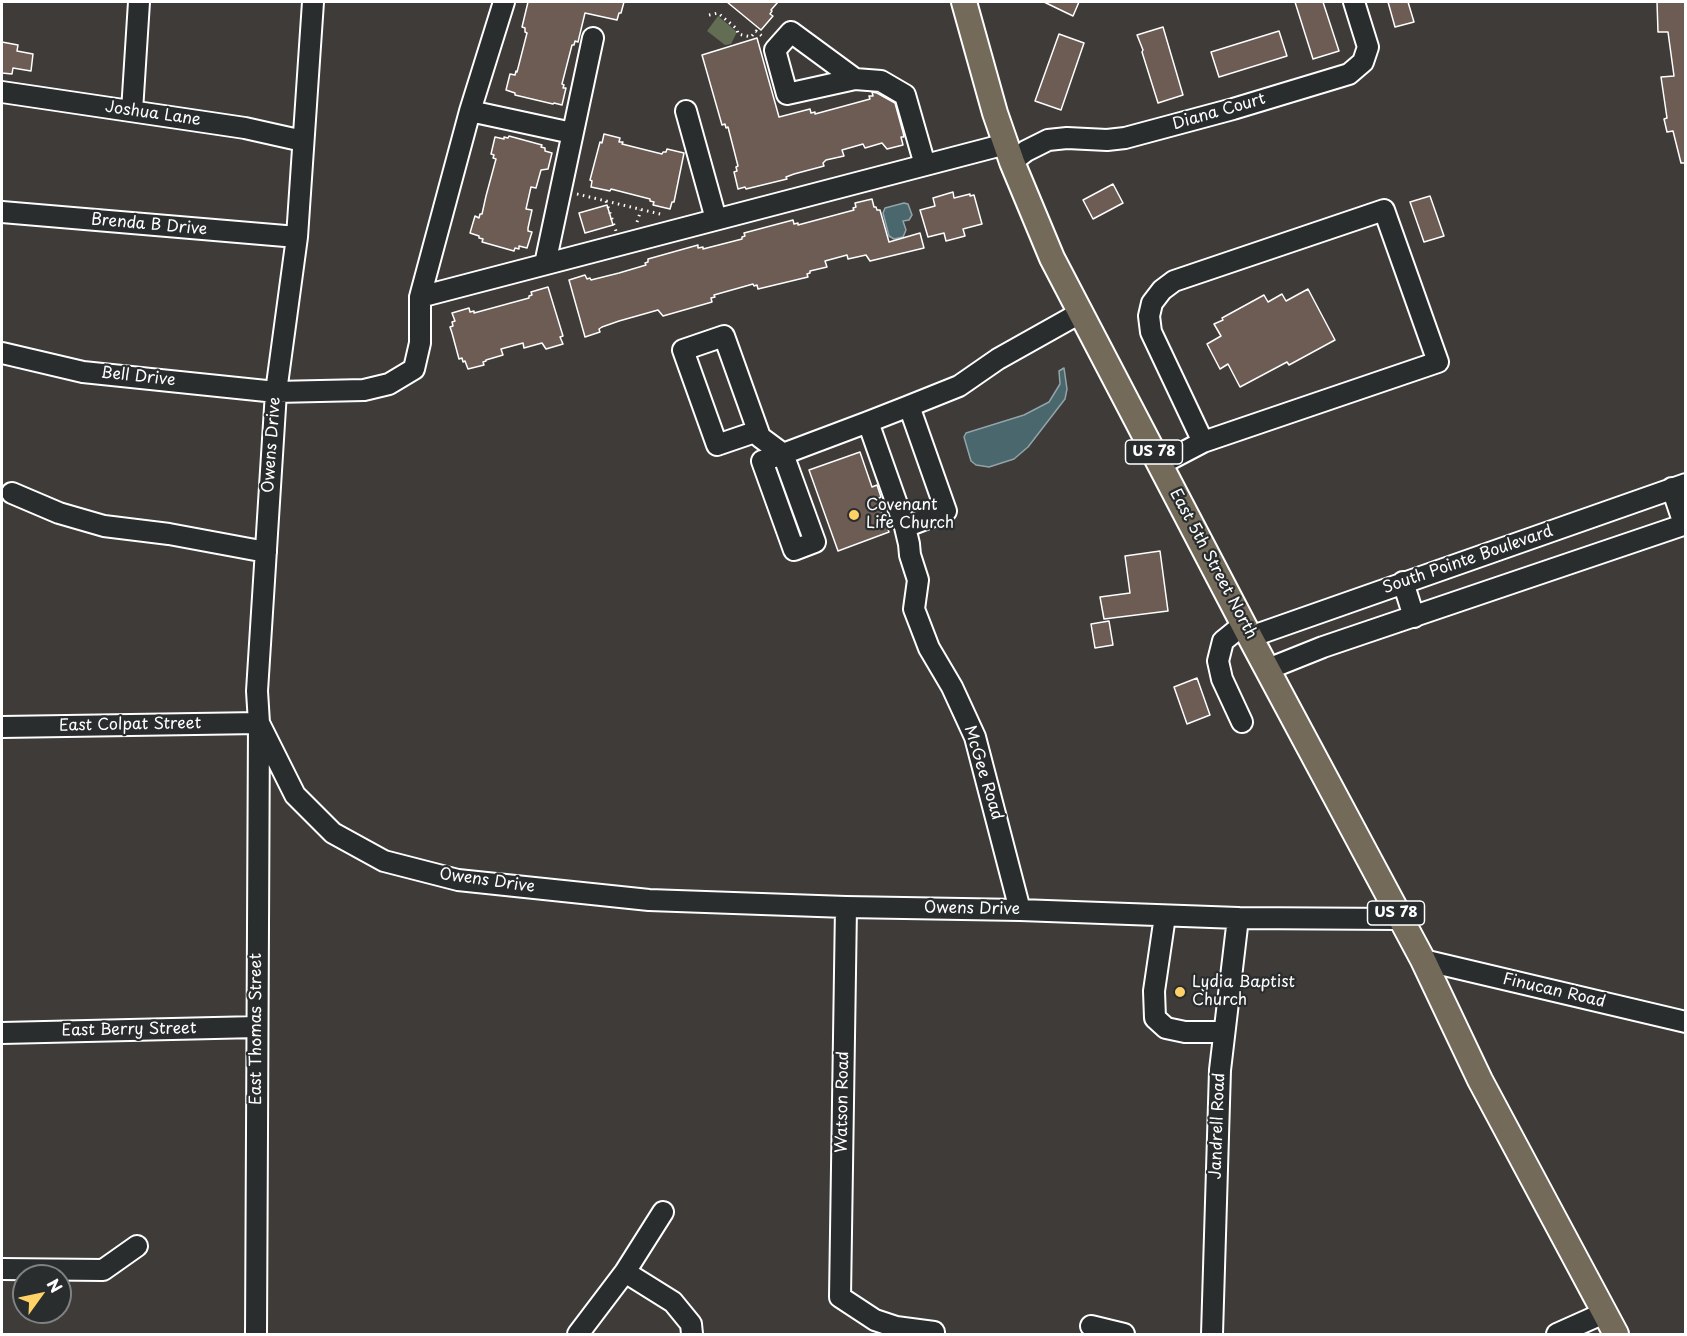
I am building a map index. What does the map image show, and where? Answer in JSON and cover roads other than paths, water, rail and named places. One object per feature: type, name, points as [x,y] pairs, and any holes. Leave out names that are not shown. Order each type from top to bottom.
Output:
[{"type":"main road","name":"East 5th Street North","points":[[964,2],[980,64],[1009,153],[1042,234],[1080,313],[1399,919],[1423,960],[1480,1080],[1604,1312]]},
{"type":"main road","name":"US 78","points":[[1604,1312],[1616,1335]]},
{"type":"street","points":[[132,111],[139,2]]},
{"type":"street","name":"Owens Drive","points":[[313,2],[297,237],[276,392],[257,691],[259,723],[295,795],[333,833],[384,861],[458,880],[649,900],[846,907],[1020,909],[1238,918],[1399,919]]},
{"type":"street","points":[[420,297],[470,111],[504,2]]},
{"type":"street","name":"Diana Court","points":[[420,297],[925,165],[1026,151],[1048,140],[1125,138],[1349,74],[1363,62],[1368,47],[1354,2]]},
{"type":"street","points":[[855,79],[791,32],[775,50],[787,93],[855,79],[881,81],[905,94],[925,165]]},
{"type":"street","points":[[545,264],[593,38]]},
{"type":"street","name":"Joshua Lane","points":[[2,92],[245,128],[303,141]]},
{"type":"street","points":[[470,111],[573,133]]},
{"type":"street","points":[[686,111],[716,219]]},
{"type":"street","points":[[1161,464],[1203,442],[1438,362],[1384,210],[1174,281],[1162,290],[1152,303],[1149,316],[1151,332],[1203,442]]},
{"type":"street","name":"Brenda B Drive","points":[[2,212],[297,237]]},
{"type":"street","name":"Bell Drive","points":[[2,353],[83,372],[276,392],[364,390],[389,384],[414,369],[420,343],[420,297]]},
{"type":"street","points":[[758,431],[717,445],[683,350],[724,336],[758,431],[760,437],[783,454],[959,386],[999,358],[1080,313]]},
{"type":"street","points":[[868,422],[905,527],[946,511],[909,406]]},
{"type":"street","points":[[1268,669],[1323,647],[1685,524],[1679,486]]},
{"type":"street","name":"South Pointe Boulevard","points":[[1247,631],[1403,582],[1679,486]]},
{"type":"street","points":[[12,493],[59,513],[104,526],[169,534],[266,552]]},
{"type":"street","name":"McGee Road","points":[[905,527],[910,555],[918,579],[914,609],[929,648],[952,687],[975,737],[1020,909]]},
{"type":"street","points":[[1403,582],[1414,617]]},
{"type":"street","points":[[1242,722],[1222,679],[1218,661],[1223,641],[1247,631]]},
{"type":"street","name":"East Colpat Street","points":[[2,727],[259,723]]},
{"type":"street","name":"East Thomas Street","points":[[256,1335],[259,723]]},
{"type":"street","name":"Watson Road","points":[[846,907],[840,1297],[875,1320],[896,1327],[934,1332]]},
{"type":"street","points":[[1165,915],[1154,991],[1155,1018],[1166,1028],[1185,1032],[1224,1032]]},
{"type":"street","name":"Jandrell Road","points":[[1212,1335],[1220,1070],[1238,918]]},
{"type":"street","name":"Finucan Road","points":[[1423,960],[1686,1022]]},
{"type":"street","name":"East Berry Street","points":[[2,1033],[257,1027]]},
{"type":"street","points":[[578,1335],[625,1272],[663,1212]]},
{"type":"street","points":[[2,1269],[103,1270],[137,1246]]},
{"type":"street","points":[[625,1272],[673,1302],[691,1324],[692,1335]]},
{"type":"street","points":[[1557,1335],[1604,1312]]},
{"type":"street","points":[[1091,1326],[1124,1335]]},
{"type":"water","points":[[908,204],[912,215],[909,220],[903,221],[906,230],[903,237],[894,239],[889,236],[883,213],[885,208]]},
{"type":"water","points":[[1064,368],[1067,389],[1065,399],[1028,447],[1014,459],[989,467],[976,465],[971,461],[964,437],[966,433],[1024,415],[1049,402],[1060,384],[1059,371]]},
{"type":"place","name":"Covenant Life Church","points":[[854,515]]},
{"type":"place","name":"Lydia Baptist Church","points":[[1180,992]]}]
